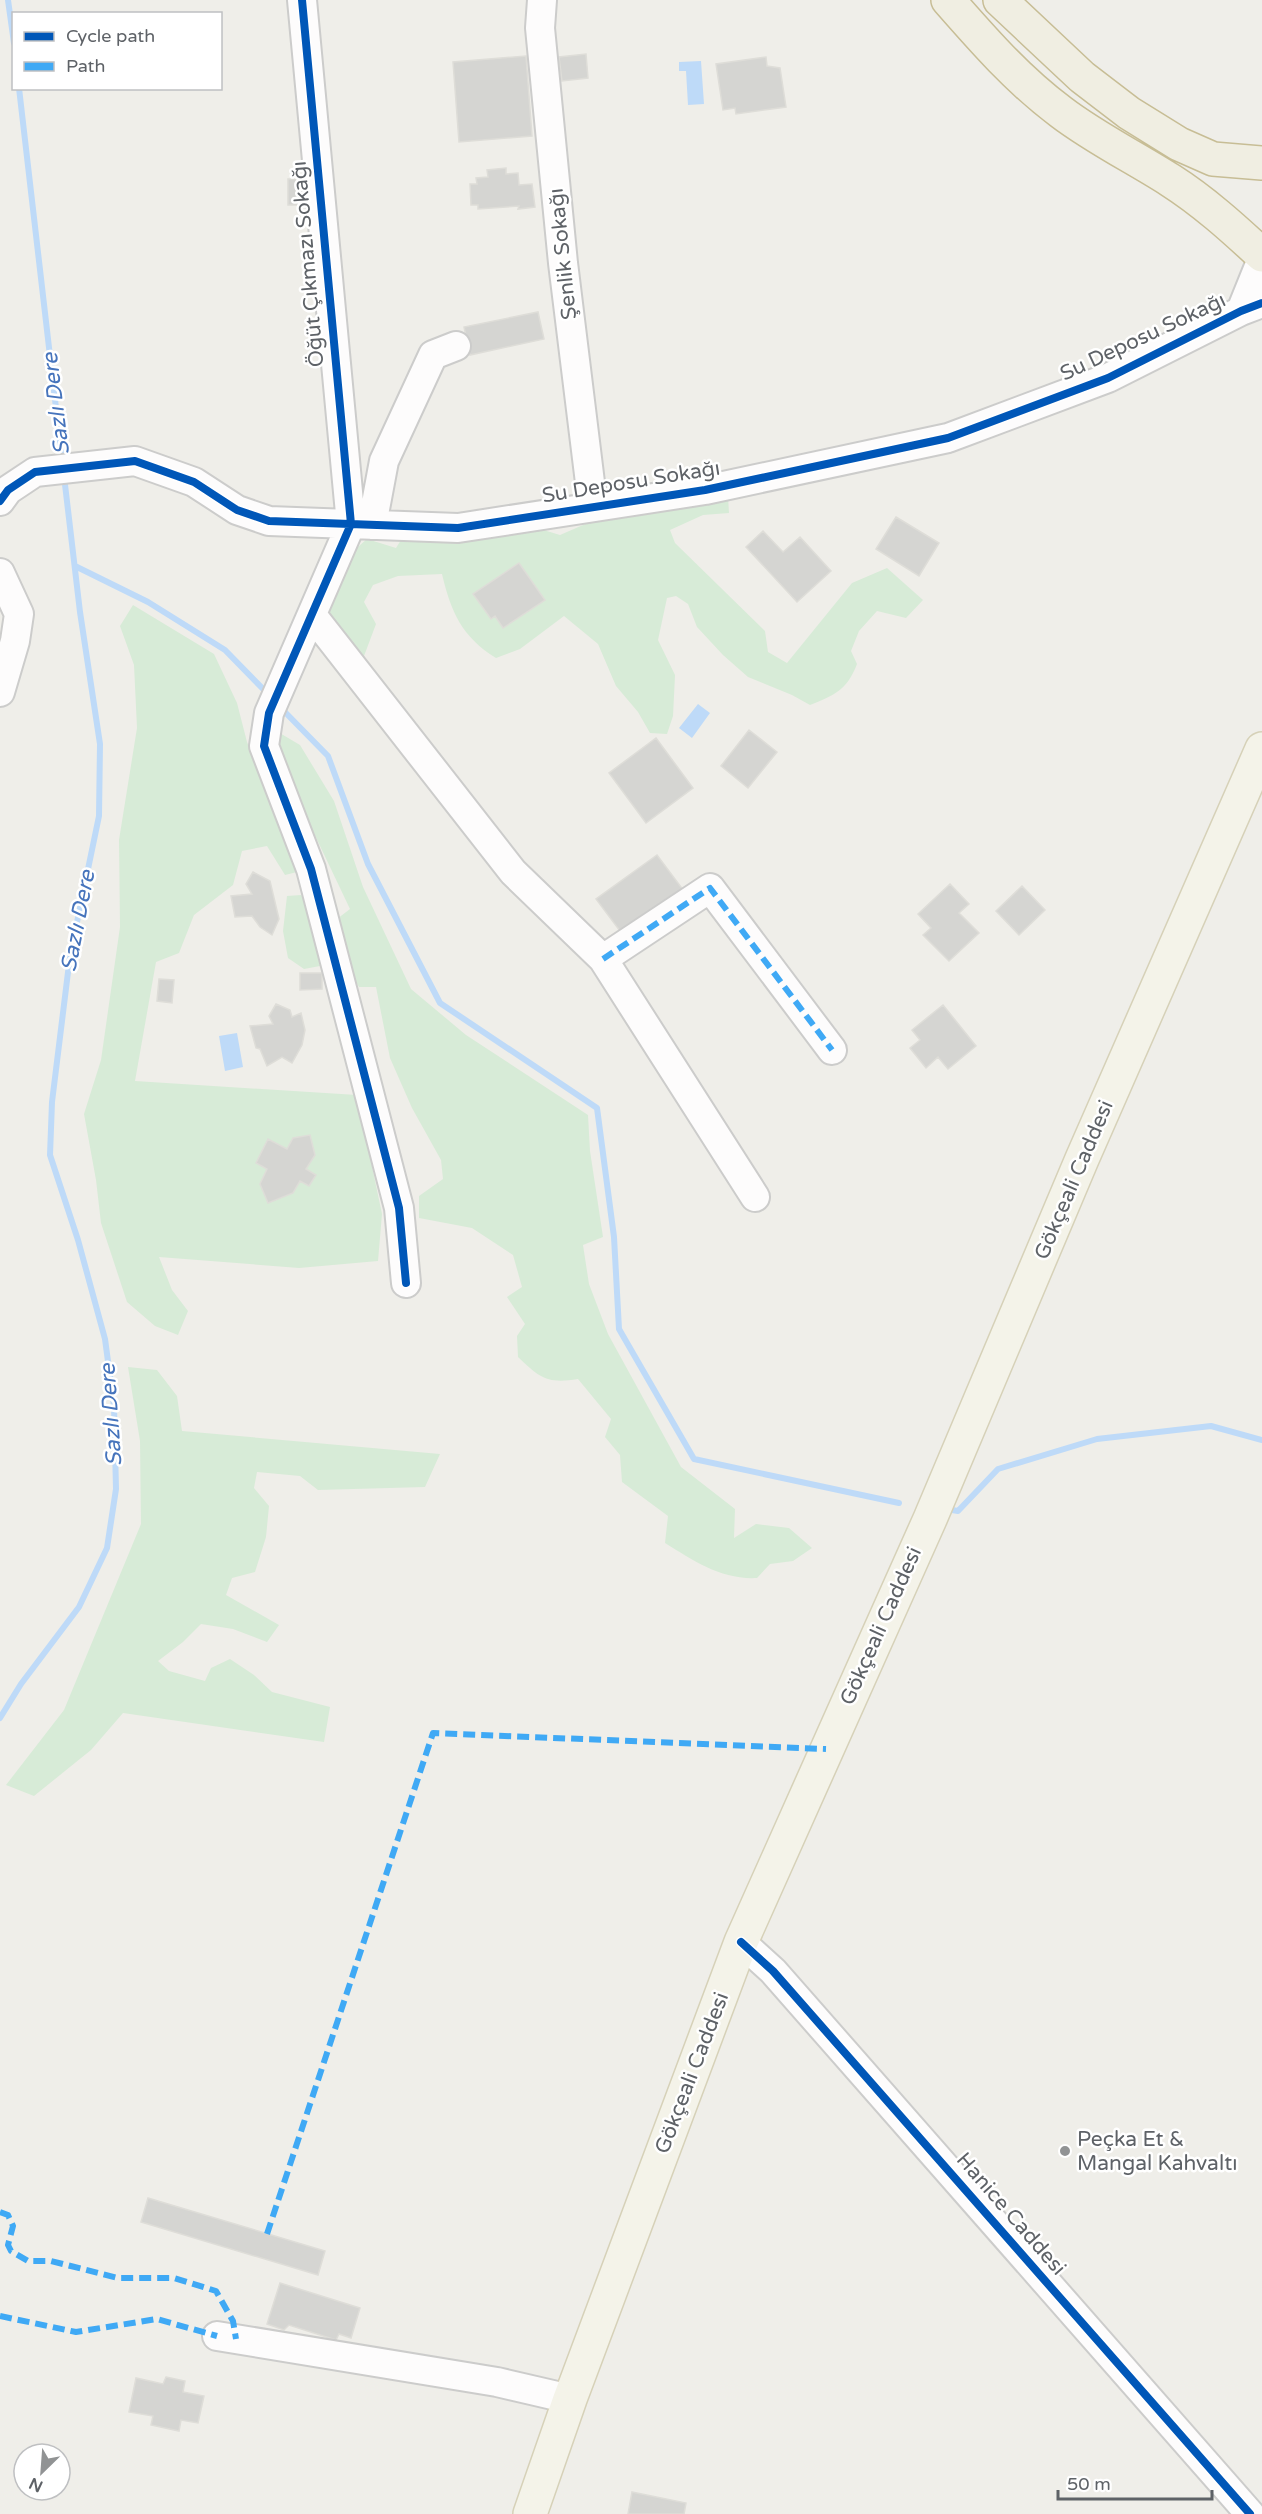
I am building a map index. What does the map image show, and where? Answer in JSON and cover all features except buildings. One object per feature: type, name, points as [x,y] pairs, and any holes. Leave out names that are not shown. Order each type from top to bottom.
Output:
[{"type":"highway","points":[[948,0],[1001,60],[1060,112],[1110,146],[1171,181],[1232,227],[1262,257]]},
{"type":"highway","points":[[1000,0],[1082,77],[1129,113],[1179,144],[1213,159],[1262,163]]},
{"type":"main road","name":"Gökçeali Caddesi","points":[[530,2514],[570,2399],[741,1942],[930,1519],[1082,1159],[1262,749]]},
{"type":"street","name":"Öğüt Çıkmazı Sokağı","points":[[302,0],[362,525]]},
{"type":"street","name":"Şenlik Sokağı","points":[[543,0],[540,28],[561,251],[593,507]]},
{"type":"street","name":"Su Deposu Sokağı","points":[[0,501],[8,490],[35,472],[135,461],[194,482],[237,510],[269,521],[458,528],[705,490],[948,438],[1108,378],[1252,307],[1262,257]]},
{"type":"street","points":[[406,1283],[399,1208],[311,869],[264,746],[269,713],[280,687],[312,615],[362,525],[384,461],[433,355],[456,346]]},
{"type":"street","points":[[0,573],[19,614],[15,641],[0,692]]},
{"type":"street","points":[[312,615],[513,872],[603,959],[755,1197]]},
{"type":"street","points":[[603,959],[710,888],[832,1050]]},
{"type":"street","name":"Hanice Caddesi","points":[[741,1942],[773,1971],[1250,2514]]},
{"type":"street","points":[[217,2336],[497,2382],[570,2399]]},
{"type":"green space","points":[[728,496],[729,513],[703,515],[670,530],[675,543],[765,631],[768,652],[787,663],[852,583],[887,568],[923,600],[906,618],[877,611],[859,631],[851,651],[857,664],[849,680],[826,698],[810,705],[748,677],[697,627],[688,604],[676,596],[667,598],[658,640],[675,675],[673,716],[667,734],[650,733],[638,712],[616,686],[598,644],[564,616],[520,649],[496,658],[484,650],[466,632],[449,600],[442,574],[398,576],[373,585],[364,602],[376,624],[361,664],[322,604],[351,553],[367,539],[396,548],[404,535],[527,525],[560,535],[590,522]]},
{"type":"green space","points":[[133,605],[214,654],[237,703],[247,742],[297,872],[285,875],[267,846],[242,851],[233,885],[194,915],[179,953],[156,962],[135,1081],[357,1095],[382,1214],[378,1261],[299,1268],[159,1257],[172,1290],[188,1311],[178,1335],[155,1326],[127,1302],[101,1223],[84,1114],[101,1060],[120,927],[119,840],[137,728],[134,665],[120,626]]},
{"type":"green space","points":[[273,729],[300,745],[334,801],[363,887],[411,989],[466,1035],[588,1115],[590,1151],[603,1237],[583,1245],[589,1284],[608,1334],[681,1467],[735,1509],[734,1538],[756,1524],[789,1528],[812,1548],[793,1561],[770,1564],[757,1578],[744,1578],[720,1573],[665,1543],[668,1516],[622,1482],[620,1455],[605,1437],[611,1419],[578,1379],[559,1381],[545,1378],[538,1375],[518,1357],[517,1336],[525,1324],[507,1297],[522,1287],[513,1255],[472,1228],[419,1218],[419,1196],[443,1179],[441,1160],[412,1108],[390,1058],[376,987],[359,987],[344,963],[337,919],[350,909],[301,806]]},
{"type":"green space","points":[[301,895],[311,907],[320,966],[304,969],[288,958],[283,931],[287,896]]},
{"type":"green space","points":[[128,1367],[157,1370],[177,1396],[182,1431],[440,1454],[425,1487],[318,1490],[300,1476],[257,1472],[254,1488],[269,1506],[266,1537],[255,1572],[232,1578],[226,1595],[279,1625],[267,1642],[233,1629],[201,1624],[183,1642],[158,1661],[169,1671],[205,1681],[211,1668],[230,1659],[254,1675],[272,1692],[330,1707],[324,1742],[123,1713],[91,1750],[34,1796],[6,1785],[64,1710],[141,1524],[140,1441]]},
{"type":"water","points":[[701,61],[704,104],[688,105],[686,71],[679,71],[679,62]]},
{"type":"water","points":[[698,704],[710,713],[692,738],[679,728]]},
{"type":"water","points":[[237,1033],[243,1067],[225,1071],[219,1036]]},
{"type":"waterway","name":"Sazlı Dere","points":[[8,0],[12,29]]},
{"type":"waterway","name":"Sazlı Dere","points":[[19,90],[62,460]]},
{"type":"waterway","name":"Sazlı Dere","points":[[0,1718],[21,1684],[79,1607],[107,1548],[116,1489],[114,1406],[105,1339],[78,1240],[50,1155],[52,1102],[70,956],[99,816],[100,744],[80,612],[64,476]]},
{"type":"waterway","points":[[75,566],[148,602],[225,650],[268,694]]},
{"type":"waterway","points":[[279,706],[328,756],[368,864],[440,1003],[597,1108],[614,1237],[619,1329],[694,1459],[899,1503]]},
{"type":"waterway","points":[[946,1509],[958,1511],[998,1469],[1097,1439],[1211,1426],[1262,1440]]},
{"type":"marked path","points":[[603,959],[710,888],[832,1050]]},
{"type":"marked path","points":[[267,2234],[433,1733],[826,1749]]},
{"type":"marked path","points":[[0,2212],[8,2215],[13,2226],[8,2245],[11,2251],[28,2261],[51,2261],[118,2278],[174,2278],[216,2291],[233,2321],[236,2339]]},
{"type":"marked path","points":[[0,2316],[76,2332],[157,2319],[217,2336]]},
{"type":"cycle path","points":[[302,0],[351,524],[269,713],[264,746],[311,869],[399,1208],[406,1283]]},
{"type":"cycle path","points":[[0,501],[8,490],[35,472],[135,461],[194,482],[237,510],[269,521],[458,528],[705,490],[948,438],[1108,378],[1241,311],[1262,303]]},
{"type":"cycle path","points":[[741,1942],[773,1971],[1250,2514]]},
{"type":"place","name":"Peçka Et & Mangal Kahvaltı","points":[[1065,2151]]}]
